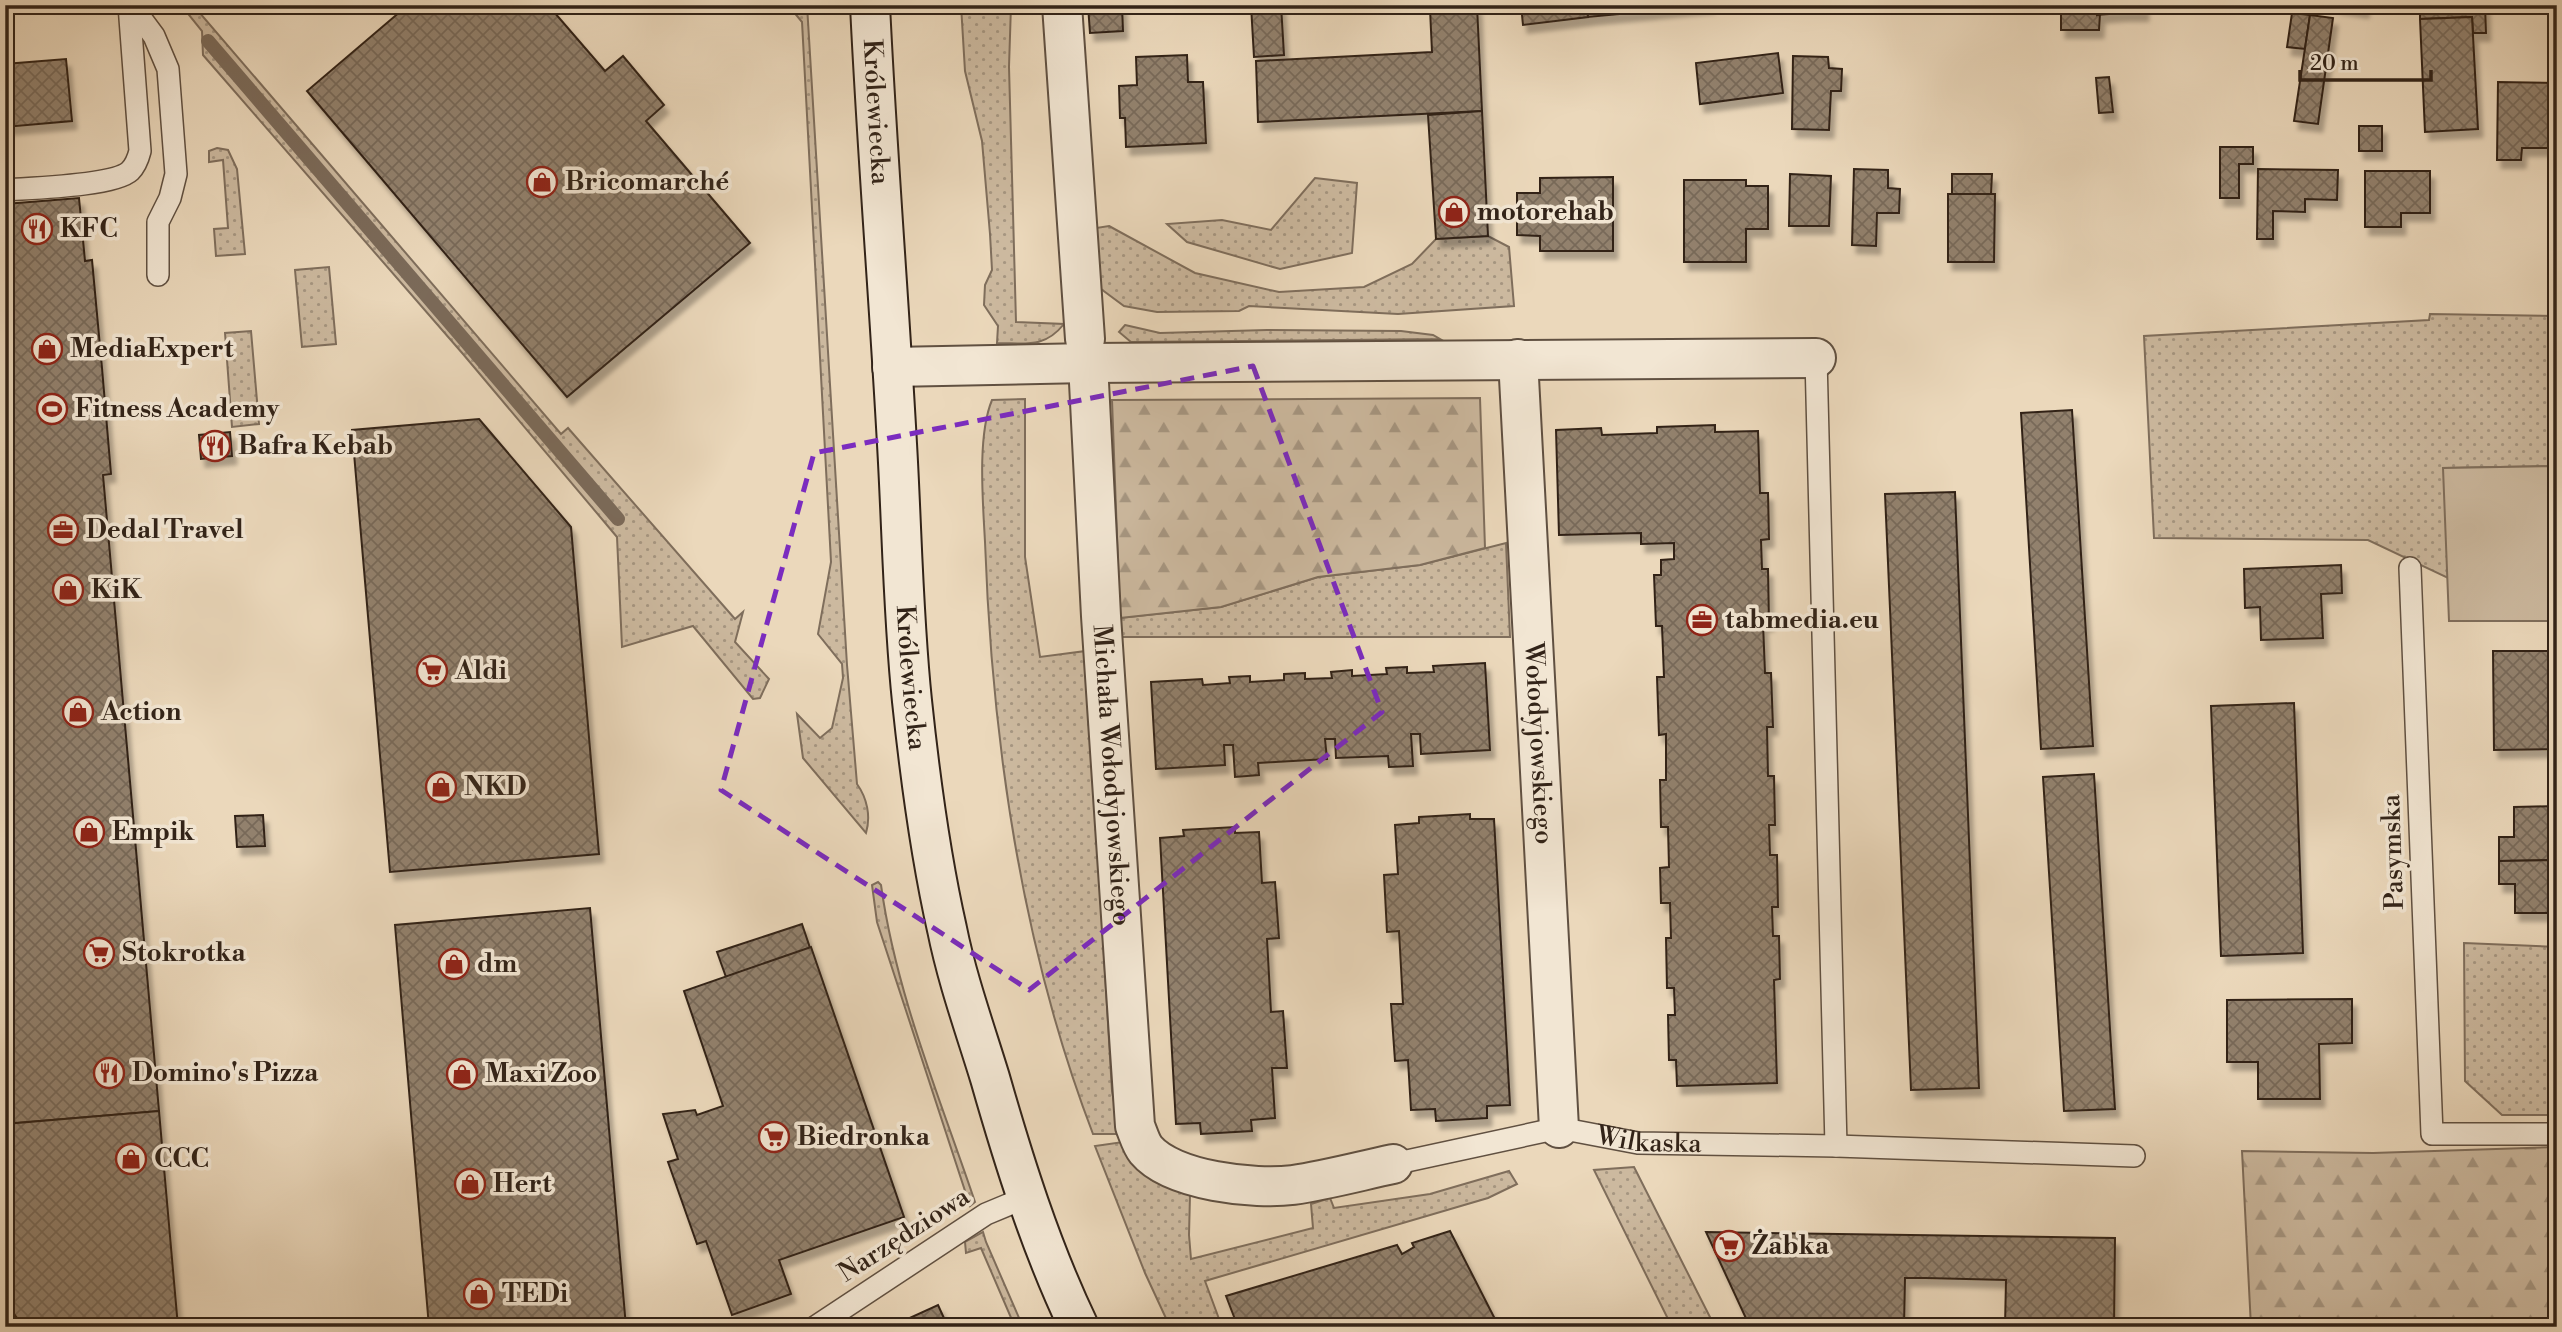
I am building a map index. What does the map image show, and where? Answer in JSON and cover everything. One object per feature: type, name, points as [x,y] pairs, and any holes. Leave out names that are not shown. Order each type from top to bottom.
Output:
[{"type":"street","name":"Królewiecka","points":[[870,5],[902,576],[912,698],[932,847],[947,930],[1002,1120],[1027,1198],[1066,1301],[1079,1327]]},
{"type":"street","name":"Michała Wołodyjowskiego","points":[[1062,5],[1131,1093],[1135,1126],[1146,1150],[1174,1170]]},
{"type":"street","points":[[892,367],[1086,351],[1518,359],[1816,358]]},
{"type":"street","name":"Wołodyjowskiego","points":[[1518,359],[1559,1128]]},
{"type":"street","name":"Wilkaska","points":[[1174,1170],[1215,1181],[1292,1185],[1393,1164]]},
{"type":"lane","points":[[5,190],[105,181],[129,172],[137,162],[140,151],[130,5]]},
{"type":"lane","points":[[130,5],[154,36],[168,69],[176,174],[170,198],[158,222],[158,275]]},
{"type":"lane","points":[[1816,358],[1836,1146]]},
{"type":"lane","name":"Pasymska","points":[[2410,568],[2432,1134],[2557,1134]]},
{"type":"lane","name":"Wilkaska","points":[[1393,1164],[1559,1128],[1638,1143],[1836,1146],[2134,1156]]},
{"type":"lane","name":"Narzędziowa","points":[[815,1327],[986,1214],[1027,1198]]},
{"type":"highlighted area","points":[[1253,366],[1382,712],[1029,990],[721,790],[814,453]]},
{"type":"green space","points":[[181,5],[193,5],[561,434],[568,428],[735,619],[743,612],[735,642],[769,679],[760,698],[753,699],[693,626],[622,647],[617,537],[463,354],[203,55],[202,31]]},
{"type":"green space","points":[[788,5],[807,5],[847,665],[857,784],[866,801],[868,814],[866,833],[803,758],[797,714],[820,738],[832,728],[843,678],[842,664],[818,634],[831,562],[802,22]]},
{"type":"green space","points":[[961,5],[1011,5],[1009,67],[1016,322],[1064,324],[1049,338],[1034,343],[997,343],[998,326],[984,305],[985,285],[992,270],[990,234],[982,141],[965,71]]},
{"type":"green space","points":[[217,148],[228,150],[237,169],[245,254],[216,256],[214,229],[228,228],[223,160],[209,162],[209,151]]},
{"type":"green space","points":[[1315,178],[1357,183],[1352,253],[1280,269],[1187,242],[1167,224],[1222,220],[1271,230]]},
{"type":"green space","points":[[1109,226],[1195,273],[1279,292],[1364,287],[1412,264],[1436,239],[1488,236],[1509,247],[1514,306],[1398,314],[1249,306],[1239,311],[1157,312],[1124,306],[1101,289],[1096,228]]},
{"type":"green space","points":[[329,267],[336,344],[302,347],[295,270]]},
{"type":"green space","points":[[2430,314],[2557,316],[2557,466],[2444,468],[2448,578],[2368,540],[2154,538],[2144,336],[2429,320]]},
{"type":"green space","points":[[1125,325],[1160,333],[1267,330],[1401,331],[1433,335],[1440,339],[1131,342],[1119,332]]},
{"type":"green space","points":[[251,331],[259,424],[232,427],[225,333]]},
{"type":"green space","points":[[1480,398],[1485,548],[1420,565],[1318,577],[1221,607],[1120,618],[1112,400]]},
{"type":"green space","points":[[1025,399],[1025,557],[1040,657],[1086,651],[1112,1091],[1120,1134],[1093,1134],[1068,1063],[1029,917],[1003,768],[989,617],[982,489],[984,432],[992,400]]},
{"type":"green space","points":[[2557,466],[2557,621],[2449,621],[2443,468]]},
{"type":"green space","points":[[1506,543],[1510,637],[1122,637],[1120,618],[1221,607],[1318,577],[1420,565]]},
{"type":"green space","points":[[878,882],[881,885],[908,1006],[975,1202],[970,1206],[877,922],[872,885]]},
{"type":"green space","points":[[2464,943],[2557,947],[2557,1115],[2502,1115],[2465,1081]]},
{"type":"green space","points":[[1123,1142],[1190,1195],[1191,1259],[1313,1228],[1311,1204],[1330,1198],[1334,1208],[1430,1194],[1509,1171],[1517,1184],[1488,1198],[1205,1281],[1222,1327],[1170,1327],[1145,1273],[1095,1146]]},
{"type":"green space","points":[[2557,1147],[2557,1327],[2251,1327],[2242,1151],[2373,1153]]},
{"type":"green space","points":[[1634,1167],[1715,1327],[1672,1327],[1594,1170]]},
{"type":"green space","points":[[983,1232],[1023,1327],[1015,1327],[981,1248],[966,1253],[965,1242]]},
{"type":"building","name":"Bricomarché","points":[[408,5],[548,5],[605,71],[623,56],[664,105],[646,121],[750,243],[567,397],[307,91]]},
{"type":"building","points":[[1088,5],[1122,5],[1123,31],[1090,33]]},
{"type":"building","points":[[1251,5],[1281,5],[1284,55],[1254,57]]},
{"type":"building","points":[[1521,5],[1587,5],[1588,17],[1523,25]]},
{"type":"building","points":[[1587,5],[1650,5],[1651,11],[1588,17]]},
{"type":"building","points":[[1650,5],[1711,5],[1651,11]]},
{"type":"building","points":[[2061,5],[2097,5],[2097,15],[2100,14],[2099,30],[2061,30]]},
{"type":"building","points":[[2097,5],[2120,5],[2121,13],[2097,15]]},
{"type":"building","points":[[2120,5],[2144,5],[2144,13],[2121,13]]},
{"type":"building","points":[[2335,5],[2365,5],[2364,10]]},
{"type":"building","points":[[2420,5],[2423,5],[2423,8],[2485,5],[2486,33],[2473,33],[2472,17],[2420,19]]},
{"type":"building","points":[[2423,5],[2485,5],[2423,8]]},
{"type":"building","points":[[1477,6],[1482,111],[1258,122],[1256,61],[1432,52],[1430,9]]},
{"type":"building","points":[[2292,13],[2310,15],[2305,49],[2287,47]]},
{"type":"building","points":[[2310,15],[2333,18],[2318,124],[2294,121]]},
{"type":"building","points":[[2472,17],[2478,129],[2425,132],[2420,19]]},
{"type":"building","points":[[1778,53],[1783,93],[1700,104],[1696,63]]},
{"type":"building","points":[[1187,55],[1188,82],[1203,82],[1206,143],[1126,147],[1125,118],[1120,118],[1119,86],[1137,85],[1136,57]]},
{"type":"building","points":[[1793,56],[1828,57],[1829,68],[1842,69],[1841,91],[1831,91],[1829,130],[1792,129]]},
{"type":"building","points":[[66,59],[72,121],[5,127],[5,64]]},
{"type":"building","points":[[2109,77],[2113,112],[2099,113],[2096,78]]},
{"type":"building","points":[[2498,82],[2557,83],[2557,148],[2522,148],[2521,160],[2497,160]]},
{"type":"building","points":[[1482,111],[1488,236],[1436,239],[1428,115]]},
{"type":"building","points":[[2359,126],[2382,126],[2382,151],[2359,151]]},
{"type":"building","points":[[2220,147],[2253,147],[2253,164],[2239,164],[2239,198],[2220,198]]},
{"type":"building","points":[[1854,169],[1888,170],[1888,188],[1900,189],[1899,213],[1877,213],[1876,246],[1852,245]]},
{"type":"building","points":[[2258,169],[2338,170],[2337,200],[2305,199],[2305,212],[2273,211],[2273,239],[2257,239]]},
{"type":"building","points":[[2365,171],[2430,171],[2430,213],[2401,213],[2401,227],[2365,227]]},
{"type":"building","points":[[1790,174],[1831,176],[1829,226],[1789,226]]},
{"type":"building","points":[[1952,174],[1992,174],[1991,194],[1952,194]]},
{"type":"building","points":[[1613,177],[1613,251],[1540,251],[1540,236],[1517,235],[1517,193],[1540,193],[1540,178]]},
{"type":"building","points":[[1684,180],[1746,180],[1746,186],[1768,186],[1768,229],[1746,229],[1746,262],[1684,262]]},
{"type":"building","points":[[1948,194],[1995,194],[1994,262],[1948,262]]},
{"type":"building","points":[[79,198],[85,261],[92,260],[102,368],[111,474],[103,475],[159,1111],[5,1124],[5,204]]},
{"type":"building","points":[[2072,410],[2093,746],[2041,749],[2021,413]]},
{"type":"building","points":[[479,419],[571,527],[599,854],[390,872],[352,430]]},
{"type":"building","points":[[1715,425],[1715,432],[1758,431],[1760,493],[1768,493],[1769,539],[1761,540],[1762,569],[1768,569],[1769,623],[1763,623],[1765,673],[1771,673],[1773,727],[1767,727],[1768,776],[1774,776],[1775,825],[1769,825],[1770,855],[1777,855],[1778,907],[1772,907],[1773,936],[1779,936],[1780,979],[1774,980],[1777,1083],[1677,1086],[1676,1060],[1669,1060],[1668,1015],[1675,1015],[1674,988],[1667,988],[1666,938],[1671,938],[1670,903],[1661,903],[1660,868],[1669,867],[1668,827],[1661,827],[1660,780],[1666,780],[1666,734],[1659,735],[1657,677],[1664,677],[1662,626],[1656,626],[1654,575],[1661,575],[1661,560],[1674,559],[1674,543],[1641,544],[1641,533],[1559,535],[1556,430],[1601,428],[1602,435],[1657,433],[1657,427]]},
{"type":"building","points":[[230,432],[232,456],[201,459],[199,435]]},
{"type":"building","points":[[1955,492],[1979,1088],[1911,1090],[1885,494]]},
{"type":"building","points":[[2341,565],[2342,593],[2321,594],[2323,638],[2261,640],[2260,607],[2245,608],[2244,569]]},
{"type":"building","points":[[2493,651],[2557,651],[2557,749],[2494,750]]},
{"type":"building","points":[[1485,663],[1490,750],[1421,754],[1420,734],[1411,734],[1413,766],[1389,767],[1388,756],[1336,758],[1335,739],[1325,739],[1327,759],[1258,763],[1259,775],[1235,777],[1233,745],[1224,745],[1225,765],[1156,769],[1151,682],[1202,679],[1203,685],[1230,683],[1229,677],[1250,676],[1250,682],[1284,680],[1284,674],[1305,673],[1305,679],[1332,678],[1331,672],[1352,670],[1352,676],[1387,674],[1386,668],[1407,667],[1407,673],[1434,672],[1433,666]]},
{"type":"building","points":[[2294,703],[2303,953],[2221,956],[2211,706]]},
{"type":"building","points":[[2094,774],[2115,1109],[2064,1111],[2043,777]]},
{"type":"building","points":[[2557,806],[2557,860],[2499,861],[2499,837],[2514,837],[2514,807]]},
{"type":"building","points":[[1470,814],[1470,819],[1494,819],[1510,1105],[1487,1106],[1487,1118],[1436,1121],[1435,1109],[1411,1110],[1408,1060],[1395,1061],[1391,1004],[1403,1004],[1399,931],[1387,932],[1384,875],[1398,874],[1395,825],[1419,823],[1419,817]]},
{"type":"building","points":[[263,815],[265,846],[237,847],[235,816]]},
{"type":"building","points":[[1235,827],[1235,833],[1259,832],[1262,883],[1275,882],[1279,938],[1267,939],[1271,1012],[1283,1011],[1287,1068],[1272,1068],[1275,1118],[1251,1120],[1252,1131],[1201,1134],[1200,1123],[1176,1124],[1160,838],[1184,836],[1183,830]]},
{"type":"building","points":[[2557,860],[2557,913],[2515,913],[2515,884],[2499,884],[2499,861]]},
{"type":"building","points":[[590,908],[626,1327],[429,1327],[395,925]]},
{"type":"building","points":[[802,924],[810,948],[726,977],[717,952]]},
{"type":"building","name":"Biedronka","points":[[811,947],[904,1217],[779,1260],[791,1294],[732,1315],[706,1241],[697,1244],[668,1162],[678,1159],[663,1114],[695,1110],[697,1115],[723,1106],[684,991]]},
{"type":"building","points":[[2352,999],[2352,1043],[2319,1044],[2320,1099],[2258,1099],[2258,1062],[2227,1062],[2227,1000]]},
{"type":"building","points":[[159,1111],[178,1327],[24,1327],[5,1302],[5,1124]]},
{"type":"building","points":[[1450,1231],[1498,1325],[1495,1327],[1238,1327],[1226,1296],[1397,1245],[1402,1254],[1414,1247],[1412,1243]]},
{"type":"building","points":[[1706,1232],[2115,1238],[2114,1327],[2005,1327],[2006,1280],[1905,1278],[1904,1327],[1750,1327]]},
{"type":"building","points":[[938,1305],[948,1327],[890,1327]]},
{"type":"building","points":[[336,1319],[336,1327],[305,1327],[305,1322]]},
{"type":"waterway","points":[[208,41],[618,519]]},
{"type":"place","name":"Bricomarché","points":[[542,182]]},
{"type":"place","name":"motorehab","points":[[1454,212]]},
{"type":"place","name":"KFC","points":[[37,229]]},
{"type":"place","name":"MediaExpert","points":[[47,349]]},
{"type":"place","name":"Fitness Academy","points":[[52,409]]},
{"type":"place","name":"Bafra Kebab","points":[[215,446]]},
{"type":"place","name":"Dedal Travel","points":[[63,530]]},
{"type":"place","name":"KiK","points":[[68,590]]},
{"type":"place","name":"tabmedia.eu","points":[[1702,620]]},
{"type":"place","name":"Aldi","points":[[432,671]]},
{"type":"place","name":"Action","points":[[78,712]]},
{"type":"place","name":"NKD","points":[[441,787]]},
{"type":"place","name":"Empik","points":[[89,832]]},
{"type":"place","name":"Stokrotka","points":[[99,953]]},
{"type":"place","name":"dm","points":[[454,964]]},
{"type":"place","name":"Domino's Pizza","points":[[109,1073]]},
{"type":"place","name":"Maxi Zoo","points":[[462,1074]]},
{"type":"place","name":"Biedronka","points":[[774,1137]]},
{"type":"place","name":"CCC","points":[[131,1159]]},
{"type":"place","name":"Hert","points":[[470,1184]]},
{"type":"place","name":"Żabka","points":[[1729,1246]]},
{"type":"place","name":"TEDi","points":[[479,1294]]}]
